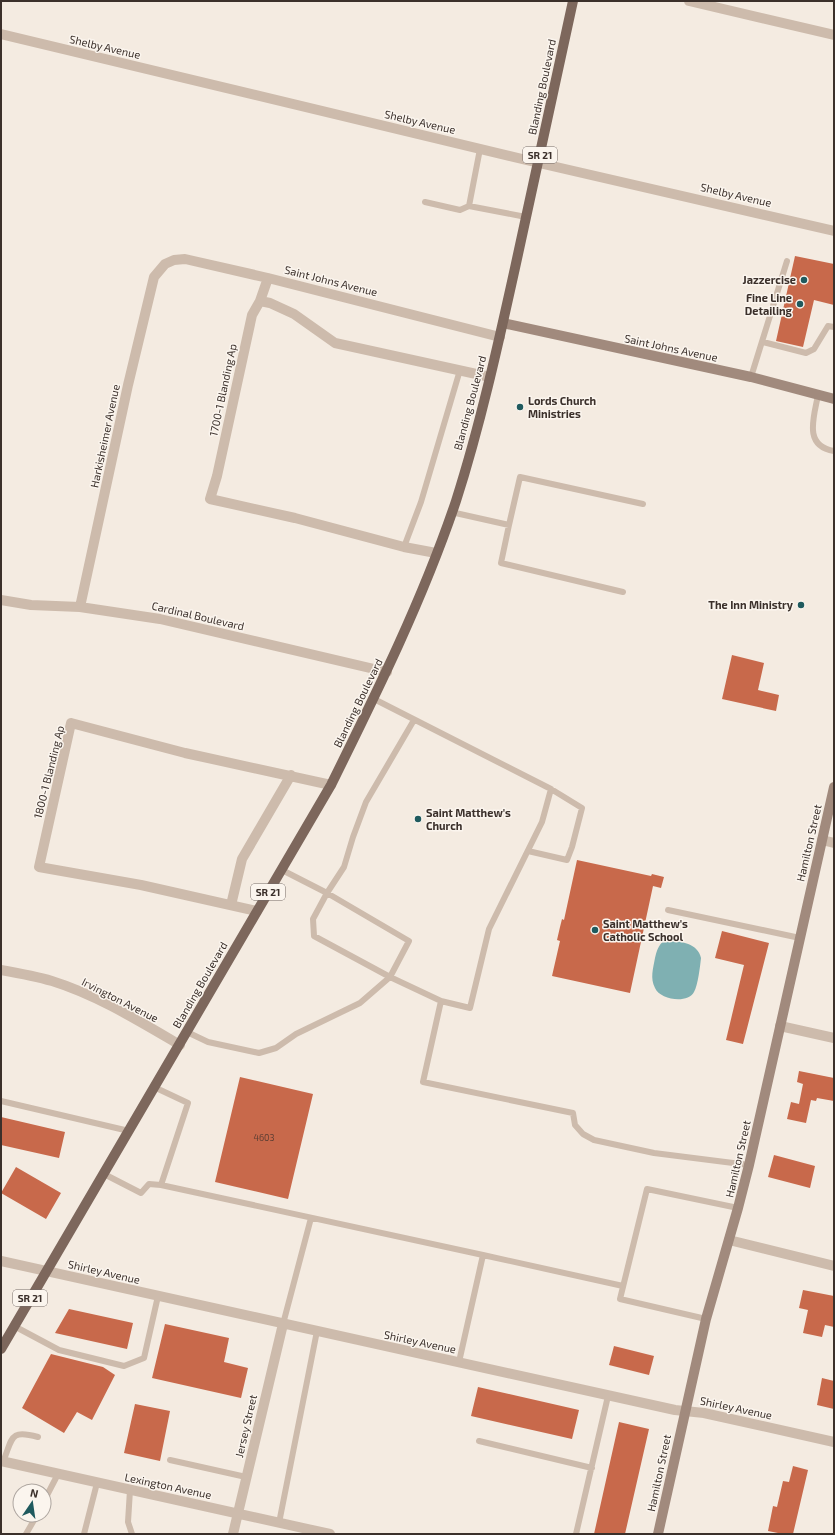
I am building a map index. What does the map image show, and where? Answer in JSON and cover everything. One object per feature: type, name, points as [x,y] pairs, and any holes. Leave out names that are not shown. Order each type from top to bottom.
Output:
[{"type":"main road","name":"Blanding Boulevard","points":[[1,1349],[331,785],[374,700],[410,620],[452,512],[490,377],[573,1]]},
{"type":"street","points":[[689,1],[834,35]]},
{"type":"street","name":"Shelby Avenue","points":[[1,34],[538,163],[834,231]]},
{"type":"street","name":"Saint Johns Avenue","points":[[158,271],[165,264],[174,260],[186,259],[268,278],[500,337]]},
{"type":"street","name":"Harkisheimer Avenue","points":[[80,607],[128,385],[154,277],[158,271]]},
{"type":"street","points":[[268,278],[260,301],[270,303],[294,314],[335,343],[490,377]]},
{"type":"street","name":"1700-1 Blanding Ap","points":[[260,301],[252,315],[217,476],[210,499],[295,518],[404,547],[436,553]]},
{"type":"street","name":"Saint Johns Avenue","points":[[503,323],[751,377],[834,399]]},
{"type":"street","name":"Cardinal Boulevard","points":[[1,600],[31,605],[80,607],[160,618],[386,672]]},
{"type":"street","name":"1800-1 Blanding Ap","points":[[257,911],[140,885],[39,867],[71,723],[185,753],[331,785]]},
{"type":"street","points":[[230,905],[242,859],[291,776]]},
{"type":"street","name":"Hamilton Street","points":[[658,1534],[706,1319],[749,1165],[834,787]]},
{"type":"street","points":[[822,840],[834,843]]},
{"type":"street","name":"Irvington Avenue","points":[[1,970],[52,981],[93,997],[130,1016],[180,1045]]},
{"type":"street","points":[[780,1026],[834,1038]]},
{"type":"street","points":[[729,1240],[834,1266]]},
{"type":"street","name":"Shirley Avenue","points":[[1,1261],[608,1396],[675,1410],[704,1412],[834,1442]]},
{"type":"street","name":"Jersey Street","points":[[233,1534],[283,1324]]},
{"type":"street","name":"Lexington Avenue","points":[[2,1462],[330,1534]]},
{"type":"lane","points":[[469,206],[480,149]]},
{"type":"lane","points":[[425,202],[460,210],[469,206],[526,217]]},
{"type":"lane","points":[[751,377],[787,261]]},
{"type":"lane","points":[[763,342],[806,353],[814,349],[828,326],[834,327]]},
{"type":"lane","points":[[404,547],[421,502],[460,370]]},
{"type":"lane","points":[[818,395],[812,425],[815,438],[820,447],[834,451]]},
{"type":"lane","points":[[623,592],[501,563],[508,525],[520,478],[642,504]]},
{"type":"lane","points":[[452,512],[508,525]]},
{"type":"lane","points":[[374,700],[551,789],[582,808],[572,847],[567,860],[528,851]]},
{"type":"lane","points":[[414,720],[366,802],[344,867],[327,893],[313,919],[314,936],[390,977],[441,1001],[470,1008],[489,929],[542,822],[551,789]]},
{"type":"lane","points":[[187,1032],[208,1042],[259,1053],[276,1048],[296,1034],[360,1003],[390,977],[409,941],[327,893],[282,870]]},
{"type":"lane","points":[[668,910],[800,938]]},
{"type":"lane","points":[[441,1001],[423,1082],[573,1114],[575,1125],[583,1134],[594,1140],[654,1153],[749,1165]]},
{"type":"lane","points":[[154,1087],[188,1103],[161,1185]]},
{"type":"lane","points":[[1,1101],[129,1130]]},
{"type":"lane","points":[[104,1174],[141,1193],[149,1184],[161,1185],[623,1286]]},
{"type":"lane","points":[[706,1319],[620,1299],[647,1189],[738,1208]]},
{"type":"lane","points":[[283,1324],[311,1218]]},
{"type":"lane","points":[[459,1362],[483,1255]]},
{"type":"lane","points":[[14,1326],[59,1350],[124,1366],[144,1358],[158,1296]]},
{"type":"lane","points":[[279,1523],[317,1331]]},
{"type":"lane","points":[[576,1534],[608,1396]]},
{"type":"lane","points":[[2,1462],[13,1436],[18,1433],[24,1433],[38,1437]]},
{"type":"lane","points":[[479,1441],[592,1468]]},
{"type":"lane","points":[[170,1460],[246,1477]]},
{"type":"lane","points":[[52,1486],[58,1474]]},
{"type":"lane","points":[[84,1534],[97,1483]]},
{"type":"lane","points":[[130,1490],[128,1522],[132,1534]]},
{"type":"lane","points":[[26,1534],[32,1523]]},
{"type":"water","points":[[668,939],[693,946],[701,958],[699,976],[694,992],[691,996],[686,998],[668,998],[658,992],[653,984],[652,973],[657,952],[660,944]]},
{"type":"building","points":[[795,256],[834,264],[834,305],[814,300],[803,347],[776,341]]},
{"type":"building","points":[[732,655],[764,663],[758,690],[779,695],[776,711],[722,699]]},
{"type":"building","name":"Saint Matthew's Catholic School","points":[[577,860],[651,876],[652,874],[664,877],[661,888],[653,886],[630,993],[552,976],[560,941],[557,940],[562,919],[564,920]]},
{"type":"building","points":[[722,931],[769,943],[743,1044],[726,1040],[744,965],[715,958]]},
{"type":"building","points":[[799,1071],[834,1078],[834,1101],[817,1098],[816,1101],[811,1100],[806,1123],[787,1119],[791,1102],[799,1104],[803,1084],[797,1082]]},
{"type":"building","points":[[240,1077],[313,1094],[288,1199],[215,1182]]},
{"type":"building","points":[[1,1117],[65,1132],[59,1158],[1,1145]]},
{"type":"building","points":[[774,1155],[815,1166],[810,1188],[768,1177]]},
{"type":"building","points":[[16,1167],[61,1193],[46,1219],[1,1193]]},
{"type":"building","points":[[803,1290],[834,1296],[834,1327],[825,1325],[822,1337],[803,1333],[808,1310],[799,1308]]},
{"type":"building","points":[[69,1309],[133,1323],[127,1349],[55,1333]]},
{"type":"building","points":[[165,1324],[229,1338],[224,1362],[248,1368],[241,1398],[152,1378]]},
{"type":"building","points":[[614,1346],[654,1356],[649,1375],[609,1365]]},
{"type":"building","points":[[51,1354],[103,1367],[115,1375],[92,1420],[77,1412],[64,1433],[22,1408]]},
{"type":"building","points":[[822,1378],[834,1381],[834,1409],[817,1405]]},
{"type":"building","points":[[478,1387],[579,1410],[572,1439],[471,1416]]},
{"type":"building","points":[[135,1404],[170,1411],[160,1461],[124,1453]]},
{"type":"building","points":[[619,1422],[649,1429],[625,1534],[594,1534]]},
{"type":"building","points":[[793,1466],[808,1470],[793,1534],[768,1531],[773,1506],[777,1507],[783,1481],[789,1482]]},
{"type":"place","name":"Jazzercise","points":[[804,280]]},
{"type":"place","name":"Fine Line Detailing","points":[[800,304]]},
{"type":"place","name":"Lords Church Ministries","points":[[520,407]]},
{"type":"place","name":"The Inn Ministry","points":[[801,605]]},
{"type":"place","name":"Saint Matthew's Church","points":[[418,819]]},
{"type":"place","name":"Saint Matthew's Catholic School","points":[[595,930]]}]
